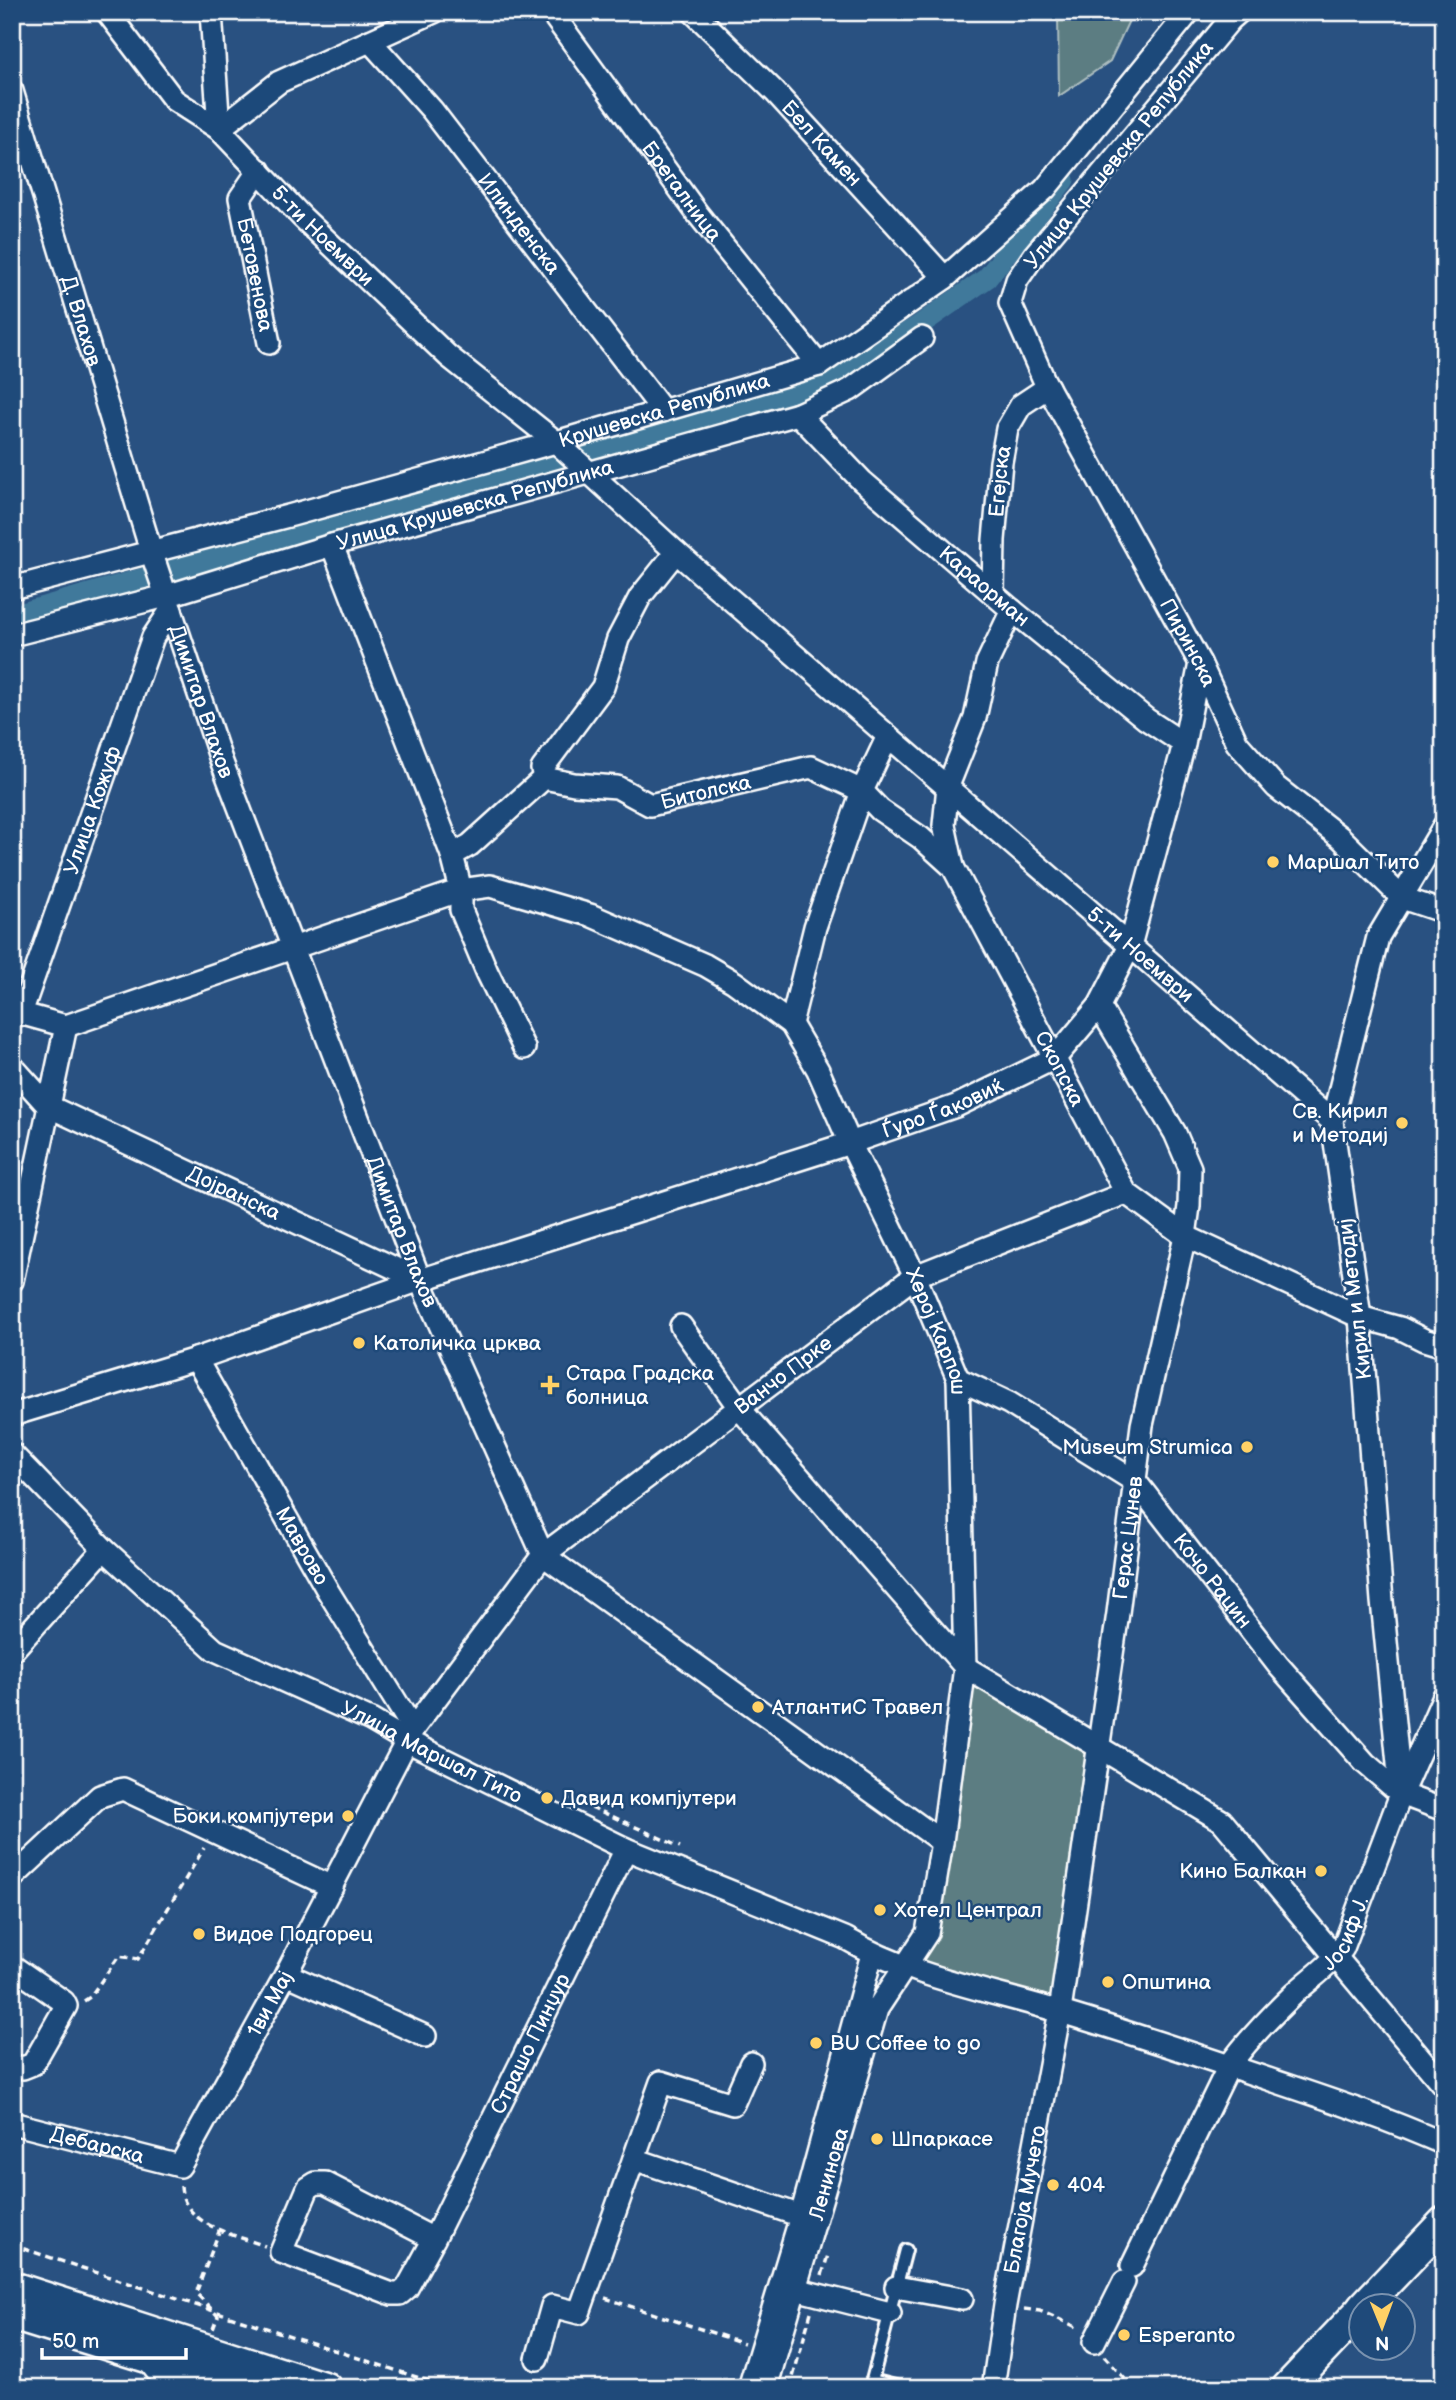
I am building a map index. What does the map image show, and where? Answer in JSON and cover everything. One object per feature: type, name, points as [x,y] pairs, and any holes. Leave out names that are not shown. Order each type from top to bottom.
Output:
[{"type":"main road","points":[[1377,2292],[1444,2222]]},
{"type":"main road","points":[[12,2287],[326,2388]]},
{"type":"main road","points":[[12,2315],[247,2388]]},
{"type":"main road","points":[[1287,2388],[1348,2323]]},
{"type":"street","name":"5-ти Ноември","points":[[107,12],[174,100],[219,129],[302,216],[448,356],[556,442],[589,473]]},
{"type":"street","points":[[211,12],[219,129]]},
{"type":"street","points":[[219,129],[279,82],[434,12]]},
{"type":"street","name":"Брегалница","points":[[551,12],[697,213],[819,365]]},
{"type":"street","name":"Бел Камен","points":[[693,12],[775,92],[945,278]]},
{"type":"street","name":"Крушевска Република","points":[[12,588],[556,442],[819,365],[945,278],[1045,189],[1189,12]]},
{"type":"street","name":"Улица Крушевска Република","points":[[1010,303],[1017,280],[1071,209],[1239,12]]},
{"type":"street","name":"Илинденска","points":[[370,41],[432,110],[663,411]]},
{"type":"street","name":"Д. Влахов","points":[[12,91],[168,603]]},
{"type":"street","name":"Бетовенова","points":[[259,170],[240,198],[269,343]]},
{"type":"street","points":[[1045,189],[1071,209]]},
{"type":"street","name":"Пиринска","points":[[1010,303],[1048,387],[1200,663],[1237,743],[1276,787],[1341,838],[1402,898],[1444,912]]},
{"type":"street","name":"Улица Крушевска Република","points":[[12,635],[168,603],[332,545],[798,414],[850,390],[922,338]]},
{"type":"street","name":"Егејска","points":[[993,593],[993,540],[1007,429],[1021,405],[1048,387]]},
{"type":"street","name":"Караорман","points":[[798,414],[862,481],[1012,610],[1146,719],[1184,744]]},
{"type":"street","points":[[589,473],[676,552],[948,786]]},
{"type":"street","points":[[332,545],[452,855],[461,890],[461,910],[524,1048]]},
{"type":"street","points":[[452,855],[470,845],[544,778],[542,769],[603,687],[618,639],[640,597],[676,552]]},
{"type":"street","name":"Димитар Влахов","points":[[168,603],[221,760],[419,1280],[543,1555]]},
{"type":"street","name":"Улица Кожуф","points":[[17,1012],[153,637],[168,603]]},
{"type":"street","points":[[953,866],[944,825],[948,786],[975,718],[987,663],[1012,610]]},
{"type":"street","name":"Ѓуро Ѓаковиќ","points":[[12,1415],[196,1359],[419,1280],[850,1143],[957,1105],[1055,1058],[1099,1006],[1130,946],[1184,744],[1200,663]]},
{"type":"street","points":[[17,1012],[66,1026],[461,890],[490,886],[590,915],[705,965],[734,982],[791,1024],[815,927],[862,791],[888,736]]},
{"type":"street","name":"Битолска","points":[[544,778],[574,784],[617,787],[650,805],[811,767],[862,791]]},
{"type":"street","name":"5-ти Ноември","points":[[948,786],[1332,1121]]},
{"type":"street","name":"Скопска","points":[[862,791],[880,810],[922,838],[953,866],[1126,1193],[1185,1236],[1360,1317],[1400,1328],[1444,1346]]},
{"type":"street","name":"Кирил и Методиј","points":[[1401,1794],[1382,1601],[1360,1317],[1332,1121],[1378,937],[1444,826]]},
{"type":"street","name":"Герас Цунев","points":[[1060,2011],[1100,1747],[1142,1425],[1185,1236],[1189,1206],[1190,1168],[1175,1133],[1099,1006]]},
{"type":"street","name":"Херој Карпош","points":[[791,1024],[818,1070],[850,1143],[915,1276],[958,1379],[965,1667],[942,1842]]},
{"type":"street","points":[[12,1281],[66,1026]]},
{"type":"street","points":[[12,1066],[48,1106]]},
{"type":"street","name":"Дојранска","points":[[48,1106],[419,1280]]},
{"type":"street","name":"Ванчо Прке","points":[[410,1735],[543,1555],[915,1276],[1126,1193]]},
{"type":"street","points":[[681,1326],[740,1409],[965,1667],[1222,1821],[1444,2086]]},
{"type":"street","name":"Маврово","points":[[196,1359],[410,1735]]},
{"type":"street","name":"Кочо Рацин","points":[[958,1379],[1009,1403],[1136,1482],[1278,1665],[1365,1763],[1401,1794],[1444,1810]]},
{"type":"street","name":"Улица Маршал Тито","points":[[12,1454],[104,1549],[215,1650],[410,1735],[626,1849],[845,1938],[872,1954],[1229,2066],[1397,2123],[1444,2144]]},
{"type":"street","points":[[12,1651],[104,1549]]},
{"type":"street","points":[[543,1555],[942,1842]]},
{"type":"street","name":"Јосиф Ј.","points":[[1096,2339],[1229,2066],[1246,2042],[1296,1992],[1337,1957],[1343,1948],[1401,1794],[1444,1696]]},
{"type":"street","name":"1ви Мај","points":[[180,2166],[332,1887],[410,1735]]},
{"type":"street","points":[[12,1878],[100,1796],[123,1789],[332,1887]]},
{"type":"street","name":"Ленинова","points":[[766,2388],[877,2009],[927,1933],[942,1842]]},
{"type":"street","name":"Страшо Пинџур","points":[[281,2252],[392,2294],[400,2294],[407,2288],[434,2239],[626,1849]]},
{"type":"street","points":[[749,2388],[801,2216],[872,1954]]},
{"type":"street","points":[[12,1966],[64,2002],[65,2011],[33,2064],[23,2068],[12,2065]]},
{"type":"street","points":[[286,1973],[425,2036]]},
{"type":"street","name":"Благоја Мучето","points":[[993,2388],[1005,2305],[1060,2011]]},
{"type":"street","points":[[537,2359],[552,2306],[579,2313],[661,2082],[733,2104],[751,2063]]},
{"type":"street","name":"Дебарска","points":[[12,2123],[180,2166]]},
{"type":"street","points":[[634,2159],[801,2216]]},
{"type":"street","points":[[281,2252],[308,2188],[316,2183],[325,2183],[434,2239]]},
{"type":"street","points":[[896,2287],[962,2299]]},
{"type":"street","points":[[795,2289],[890,2313]]},
{"type":"street","points":[[146,2358],[170,2388]]},
{"type":"lane","points":[[903,2388],[871,2384],[906,2250]]},
{"type":"path","points":[[65,2011],[90,1997],[119,1956],[138,1959],[214,1832]]},
{"type":"path","points":[[180,2166],[181,2194],[196,2218],[281,2252]]},
{"type":"path","points":[[206,2349],[218,2316],[196,2293],[220,2229]]},
{"type":"path","points":[[12,2245],[450,2388]]},
{"type":"path","points":[[790,2388],[828,2255]]},
{"type":"path","points":[[587,2291],[761,2348]]},
{"type":"path","points":[[1005,2305],[1040,2311],[1096,2339],[1113,2368],[1133,2388]]},
{"type":"green space","points":[[1055,12],[1133,12],[1110,61],[1059,96],[1058,14]]},
{"type":"green space","points":[[965,1667],[1087,1750],[1060,2011],[919,1972]]},
{"type":"waterway","points":[[12,616],[826,382],[917,327],[987,278],[1064,180]]},
{"type":"place","name":"Маршал Тито","points":[[1273,862]]},
{"type":"place","name":"Св. Кирил и Методиј","points":[[1402,1123]]},
{"type":"place","name":"Католичка црква","points":[[359,1343]]},
{"type":"place","name":"Стара Градска болница","points":[[550,1385]]},
{"type":"place","name":"Museum Strumica","points":[[1247,1447]]},
{"type":"place","name":"АтлантиС Травел","points":[[758,1707]]},
{"type":"place","name":"Давид компјутери","points":[[547,1798]]},
{"type":"place","name":"Боки компјутери","points":[[348,1816]]},
{"type":"place","name":"Кино Балкан","points":[[1321,1871]]},
{"type":"place","name":"Хотел Централ","points":[[880,1910]]},
{"type":"place","name":"Видое Подгорец","points":[[199,1934]]},
{"type":"place","name":"Општина","points":[[1108,1982]]},
{"type":"place","name":"BU Coffee to go","points":[[816,2043]]},
{"type":"place","name":"Шпаркасе","points":[[877,2139]]},
{"type":"place","name":"404","points":[[1053,2185]]},
{"type":"place","name":"Esperanto","points":[[1124,2335]]}]
